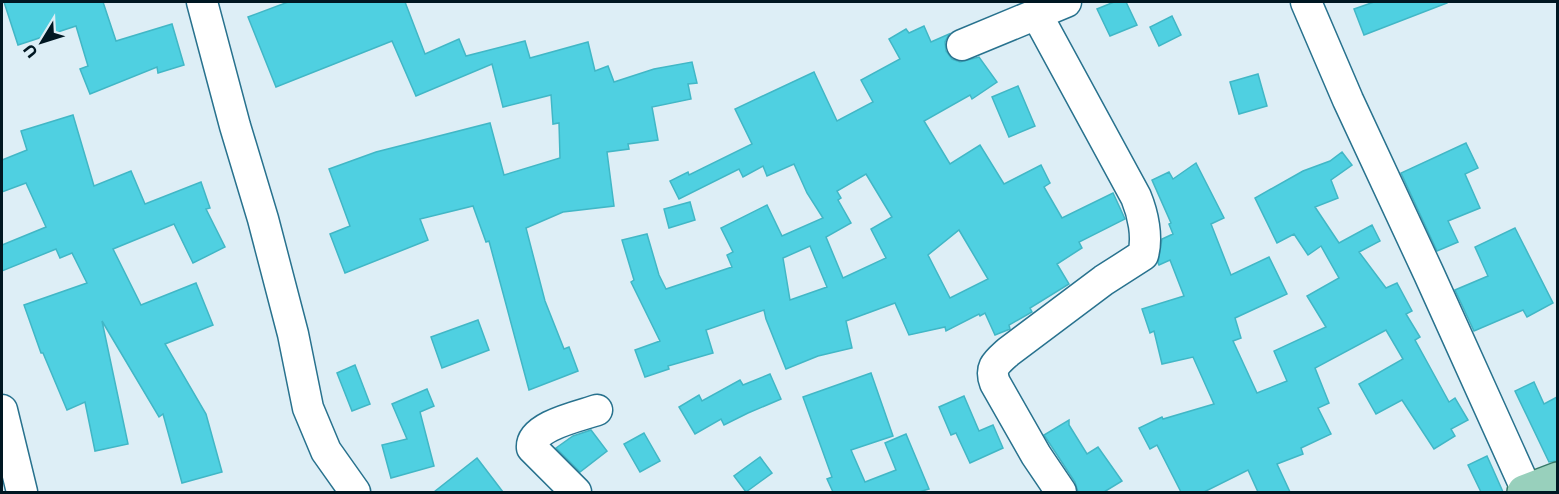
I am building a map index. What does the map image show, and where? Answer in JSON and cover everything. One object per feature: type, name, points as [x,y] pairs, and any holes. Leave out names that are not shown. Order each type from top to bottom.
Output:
[{"type":"main road","points":[[1525,492],[1557,479]]},
{"type":"street","points":[[202,2],[263,219],[293,334],[308,408],[326,451],[355,492]]},
{"type":"street","points":[[962,45],[1066,2]]},
{"type":"street","points":[[1306,2],[1525,492]]},
{"type":"street","points":[[1037,15],[1136,196],[1144,226],[1143,256],[1104,280],[1008,352],[992,369],[995,383],[1036,455],[1061,492]]},
{"type":"street","points":[[2,410],[22,492]]},
{"type":"street","points":[[576,492],[532,448],[532,442],[547,428],[597,410]]},
{"type":"building","points":[[4,2],[103,2],[116,41],[172,24],[184,65],[158,73],[157,67],[90,94],[80,69],[88,66],[76,26],[18,45]]},
{"type":"building","points":[[288,2],[405,2],[425,54],[459,39],[466,56],[525,41],[530,58],[588,42],[595,71],[608,66],[614,82],[654,69],[692,62],[697,83],[688,84],[691,99],[652,107],[658,140],[628,144],[629,149],[607,152],[614,206],[563,212],[526,228],[545,301],[564,349],[569,347],[578,371],[529,390],[489,241],[486,242],[473,206],[420,219],[428,240],[345,273],[330,234],[350,226],[329,169],[376,152],[490,123],[504,175],[560,158],[559,123],[553,124],[551,95],[503,107],[492,64],[416,96],[392,41],[276,87],[248,17]]},
{"type":"building","points":[[1114,2],[1126,2],[1137,25],[1110,36],[1097,9]]},
{"type":"building","points":[[1374,2],[1447,3],[1364,35],[1354,9]]},
{"type":"building","points":[[1172,16],[1181,35],[1159,46],[1150,27]]},
{"type":"building","points":[[924,26],[931,42],[949,34],[945,42],[946,51],[952,59],[960,62],[979,57],[997,82],[972,99],[970,95],[924,121],[950,164],[980,145],[1004,184],[1041,165],[1050,183],[1044,187],[1062,218],[1113,193],[1125,219],[1079,242],[1082,248],[1057,264],[1069,284],[1030,308],[1032,312],[1009,325],[1010,329],[995,335],[985,313],[946,331],[945,327],[909,335],[895,303],[846,321],[852,348],[818,356],[786,369],[764,310],[706,330],[713,353],[668,366],[669,369],[645,377],[635,350],[660,341],[631,282],[634,280],[622,240],[647,234],[659,275],[666,289],[732,267],[727,255],[733,252],[721,228],[767,205],[782,236],[823,218],[807,193],[794,164],[767,176],[763,166],[743,177],[739,169],[679,199],[670,181],[688,172],[689,175],[752,144],[735,109],[814,72],[837,121],[873,102],[861,80],[900,59],[889,39],[906,29],[909,33]],"holes":[[[866,174],[892,217],[871,229],[886,258],[843,278],[826,237],[851,223],[838,200],[841,198],[837,191]],[[959,230],[988,279],[950,298],[928,255]],[[810,246],[827,287],[790,300],[783,258]]]},
{"type":"building","points":[[1258,74],[1267,106],[1239,114],[1230,82]]},
{"type":"building","points":[[1018,86],[1035,126],[1009,137],[992,97]]},
{"type":"building","points":[[73,115],[94,186],[131,171],[145,204],[201,182],[210,208],[206,209],[225,247],[193,263],[174,224],[113,249],[141,305],[196,283],[213,325],[165,344],[206,414],[222,472],[182,483],[163,414],[159,417],[102,321],[128,444],[95,451],[85,402],[67,410],[43,353],[41,353],[24,305],[87,283],[72,253],[60,258],[56,249],[2,271],[2,245],[46,227],[26,183],[2,192],[2,160],[27,150],[21,131]]},
{"type":"building","points":[[1466,143],[1478,168],[1465,174],[1480,208],[1448,221],[1458,242],[1437,251],[1401,173]]},
{"type":"building","points":[[1342,152],[1352,165],[1331,180],[1338,198],[1315,207],[1339,243],[1372,225],[1380,241],[1359,252],[1386,288],[1397,283],[1412,311],[1406,314],[1420,337],[1415,340],[1449,402],[1455,398],[1468,420],[1451,429],[1455,436],[1434,449],[1402,400],[1376,414],[1359,384],[1403,359],[1386,330],[1315,368],[1329,403],[1318,408],[1331,434],[1301,448],[1303,454],[1277,464],[1290,492],[1258,492],[1248,470],[1204,492],[1181,492],[1157,445],[1150,449],[1139,428],[1162,417],[1163,419],[1214,404],[1193,357],[1162,364],[1154,331],[1150,333],[1142,309],[1184,296],[1170,260],[1159,265],[1158,263],[1162,239],[1173,234],[1169,224],[1171,223],[1152,180],[1169,172],[1173,179],[1196,163],[1224,218],[1211,224],[1231,275],[1269,257],[1287,294],[1235,318],[1241,338],[1233,341],[1257,393],[1287,381],[1274,351],[1326,327],[1307,296],[1339,278],[1321,246],[1308,255],[1294,234],[1277,243],[1255,198],[1303,171],[1330,161]]},
{"type":"building","points":[[690,202],[695,220],[669,228],[664,209]]},
{"type":"building","points":[[1515,228],[1553,303],[1527,317],[1523,310],[1474,331],[1455,290],[1488,276],[1475,247]]},
{"type":"building","points":[[478,320],[489,350],[442,368],[431,337]]},
{"type":"building","points":[[355,365],[370,404],[352,411],[337,373]]},
{"type":"building","points":[[871,373],[893,436],[851,450],[865,482],[896,470],[885,443],[906,434],[929,489],[919,492],[833,492],[827,479],[832,477],[803,397]]},
{"type":"building","points":[[770,374],[781,399],[724,425],[721,419],[695,434],[679,407],[699,395],[702,401],[740,380],[743,385]]},
{"type":"building","points":[[1534,382],[1544,404],[1557,397],[1557,461],[1549,462],[1515,391]]},
{"type":"building","points":[[427,389],[434,406],[420,412],[434,466],[391,478],[382,445],[407,439],[392,404]]},
{"type":"building","points":[[964,396],[979,431],[993,425],[1003,448],[970,463],[956,433],[951,435],[939,407]]},
{"type":"building","points":[[1069,420],[1069,425],[1087,454],[1098,447],[1122,481],[1104,492],[1078,492],[1075,482],[1044,435]]},
{"type":"building","points":[[591,430],[607,451],[580,472],[556,448],[573,436]]},
{"type":"building","points":[[644,433],[660,461],[640,472],[624,444]]},
{"type":"building","points":[[1487,456],[1503,492],[1481,492],[1468,465]]},
{"type":"building","points":[[760,457],[772,473],[746,492],[734,476]]},
{"type":"building","points":[[477,458],[503,492],[434,492]]}]
